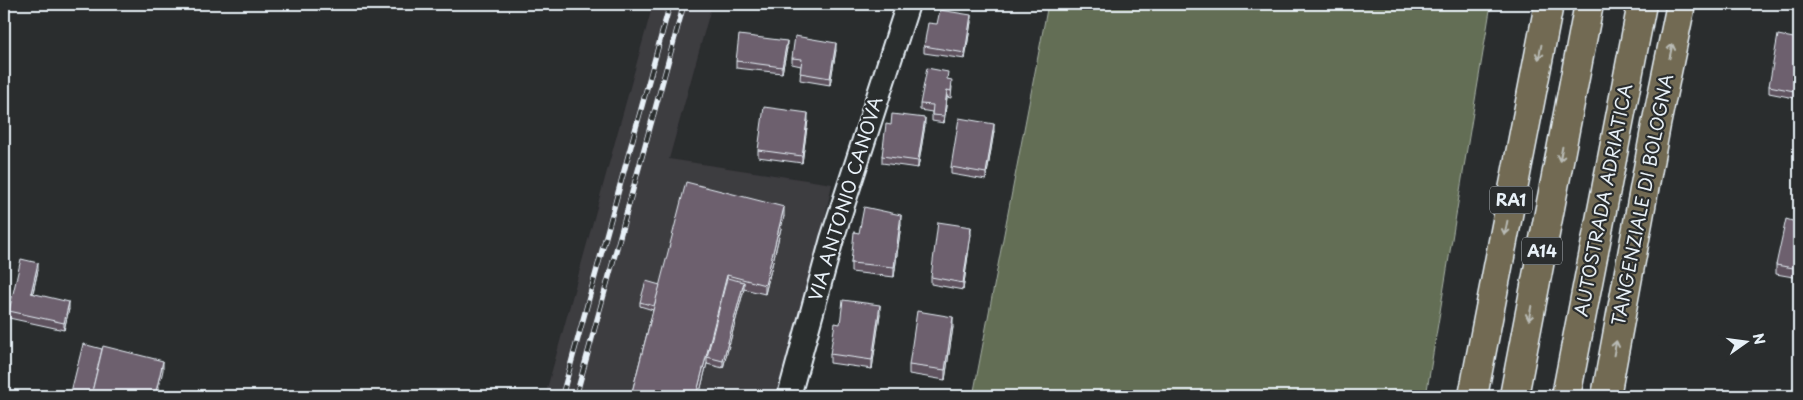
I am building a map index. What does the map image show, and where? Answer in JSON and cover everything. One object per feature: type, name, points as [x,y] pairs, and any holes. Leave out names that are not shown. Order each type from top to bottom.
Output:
[{"type":"highway","name":"RA1","points":[[1473,396],[1549,4]]},
{"type":"highway","name":"A14","points":[[1514,396],[1589,4]]},
{"type":"highway","name":"AUTOSTRADA ADRIATICA","points":[[1566,396],[1642,4]]},
{"type":"highway","name":"TANGENZIALE DI BOLOGNA","points":[[1606,396],[1656,125],[1681,4]]},
{"type":"street","name":"VIA ANTONIO CANOVA","points":[[789,396],[832,239],[908,4]]},
{"type":"shaded area","points":[[653,4],[712,4],[669,159],[832,184],[787,396],[545,396]]},
{"type":"green space","points":[[1048,4],[1491,4],[1426,396],[973,396]]},
{"type":"building","points":[[940,10],[971,15],[965,53],[924,46],[928,23],[937,24]]},
{"type":"building","points":[[739,35],[787,41],[782,67],[736,61]]},
{"type":"building","points":[[1778,35],[1799,39],[1799,92],[1769,86]]},
{"type":"building","points":[[795,36],[836,43],[830,78],[800,73],[802,59],[792,58]]},
{"type":"building","points":[[927,68],[948,72],[947,79],[952,80],[951,91],[947,90],[944,116],[932,115],[933,105],[920,104]]},
{"type":"building","points":[[764,107],[808,113],[802,156],[758,150]]},
{"type":"building","points":[[892,114],[925,118],[918,161],[882,156],[886,124],[891,125]]},
{"type":"building","points":[[959,118],[994,124],[986,173],[951,167]]},
{"type":"building","points":[[686,182],[784,207],[765,285],[727,275],[696,396],[649,396],[632,392]]},
{"type":"building","points":[[864,207],[901,215],[894,267],[851,263],[854,232],[859,233]]},
{"type":"building","points":[[1786,219],[1799,223],[1799,269],[1776,265]]},
{"type":"building","points":[[938,222],[971,227],[963,283],[931,277]]},
{"type":"building","points":[[21,259],[38,263],[31,293],[69,302],[64,323],[9,311]]},
{"type":"building","points":[[727,278],[744,282],[723,361],[707,357]]},
{"type":"building","points":[[646,281],[660,285],[654,306],[640,302]]},
{"type":"building","points":[[843,300],[880,305],[872,360],[830,354],[835,323],[840,324]]},
{"type":"building","points":[[917,311],[953,317],[945,370],[909,365]]},
{"type":"building","points":[[83,344],[102,349],[91,396],[70,396]]},
{"type":"building","points":[[103,346],[163,361],[155,396],[91,396]]},
{"type":"railway","points":[[562,396],[670,4]]},
{"type":"railway","points":[[576,396],[684,4]]}]
